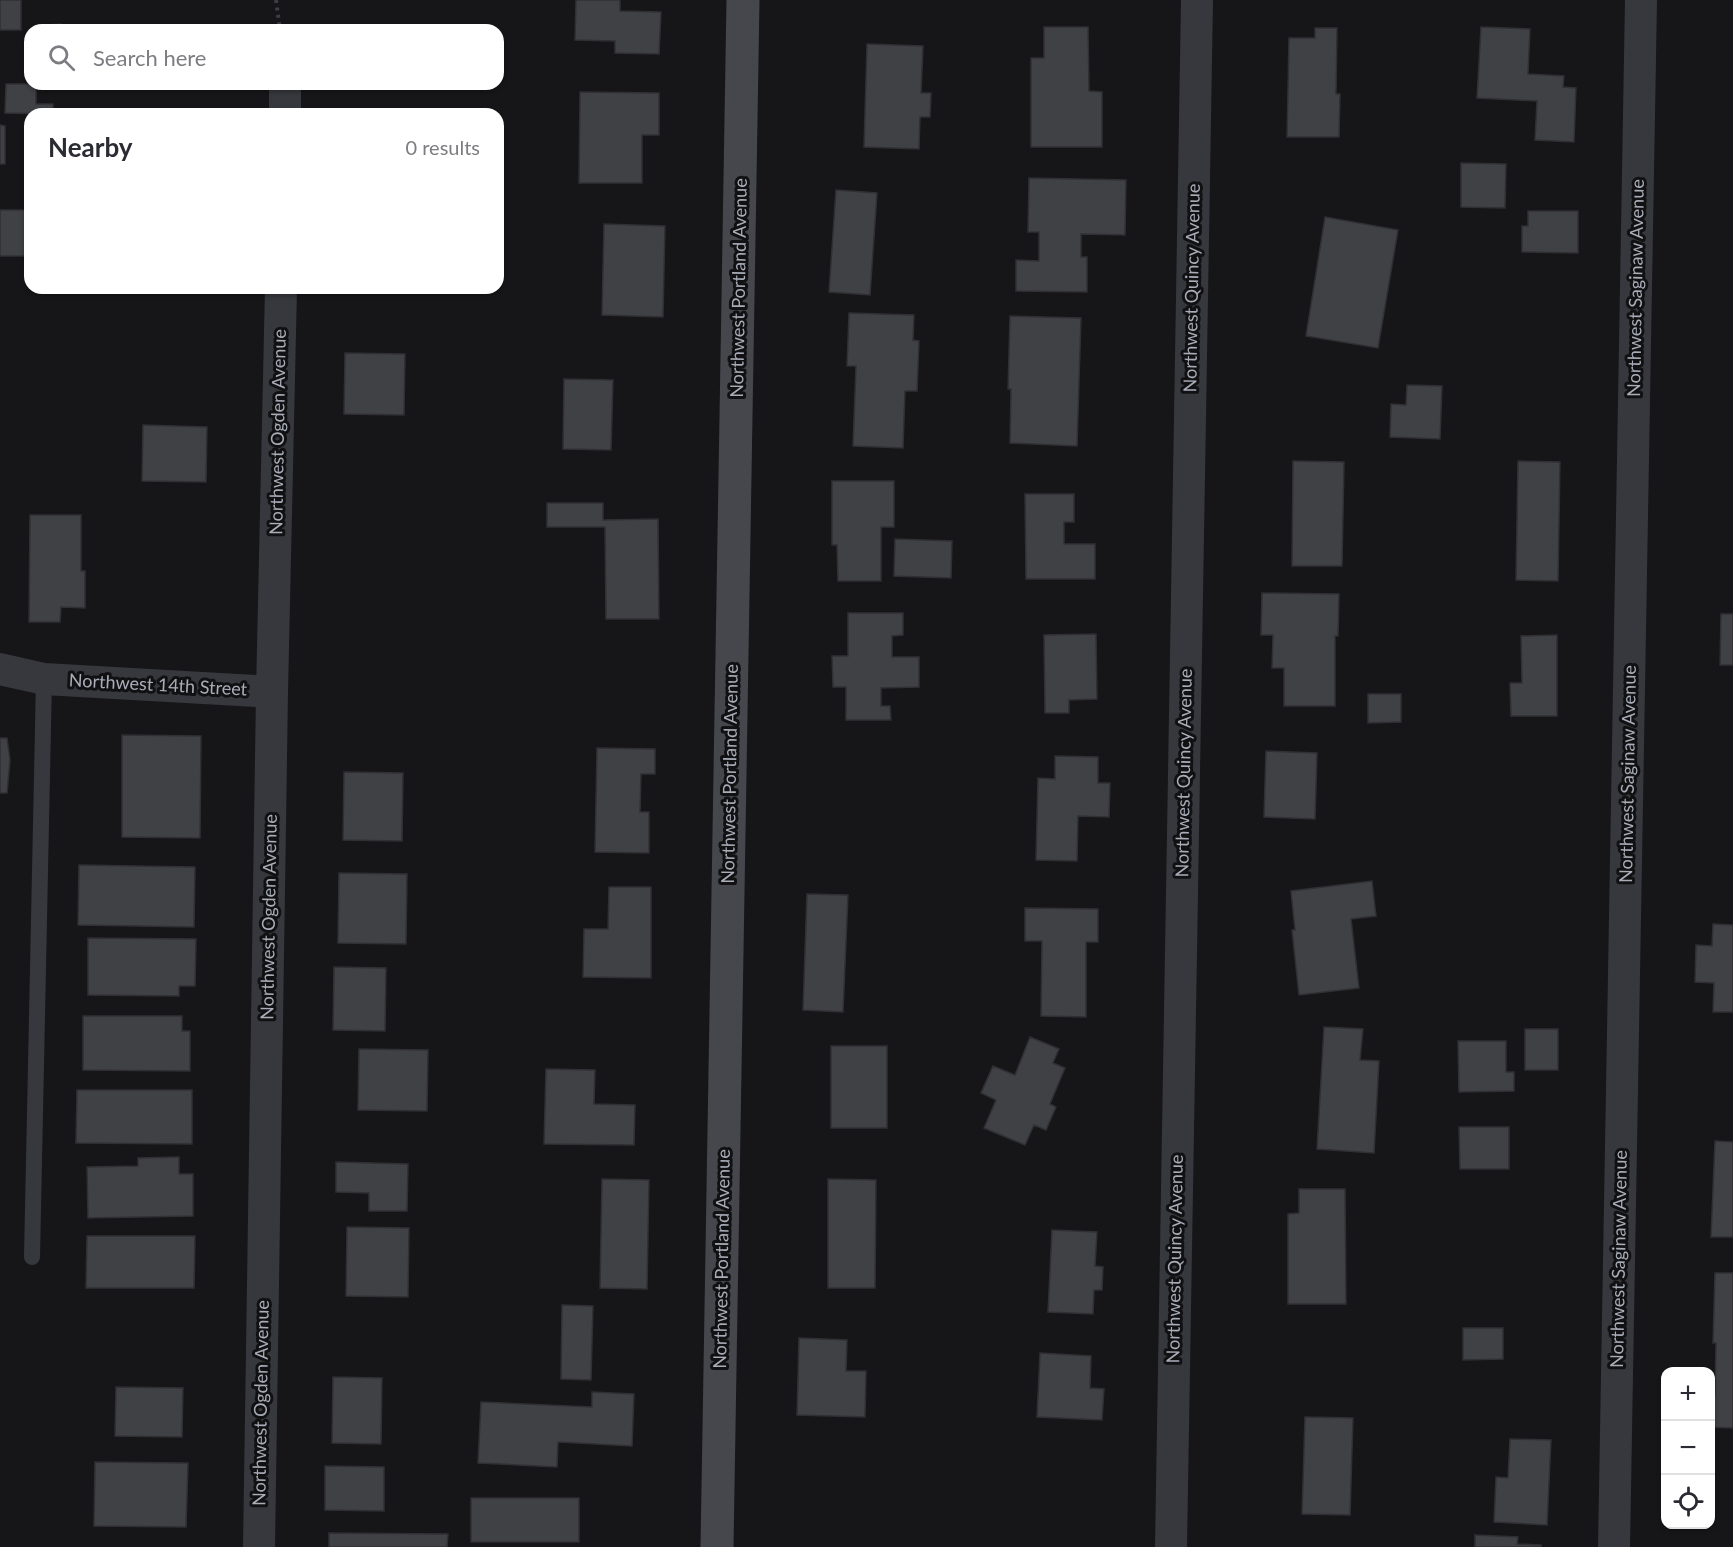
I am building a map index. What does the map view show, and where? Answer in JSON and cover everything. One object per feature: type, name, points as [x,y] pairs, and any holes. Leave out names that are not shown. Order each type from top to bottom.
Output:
[{"type":"street","name":"Northwest Portland Avenue","points":[[717,1547],[743,0]]},
{"type":"street","name":"Northwest Quincy Avenue","points":[[1171,1547],[1197,0]]},
{"type":"street","name":"Northwest Saginaw Avenue","points":[[1614,1547],[1641,0]]},
{"type":"street","points":[[285,90],[285,108]]},
{"type":"street","name":"Northwest Ogden Avenue","points":[[259,1547],[272,692],[281,294]]},
{"type":"street","name":"Northwest 14th Street","points":[[0,669],[44,679],[272,692]]},
{"type":"street","name":"Northwest 14th Street","points":[[0,687],[44,679]]},
{"type":"lane","points":[[32,1257],[44,679]]},
{"type":"path","points":[[276,0],[279,24]]},
{"type":"building","points":[[0,0],[21,0],[21,30],[0,30]]},
{"type":"building","points":[[576,0],[620,0],[620,11],[661,12],[659,54],[615,53],[615,41],[575,40]]},
{"type":"building","points":[[1044,27],[1088,27],[1089,91],[1102,92],[1102,147],[1031,147],[1031,58],[1044,58]]},
{"type":"building","points":[[1481,27],[1530,29],[1528,74],[1564,76],[1563,87],[1576,88],[1574,142],[1535,140],[1537,101],[1477,98]]},
{"type":"building","points":[[1315,28],[1337,28],[1336,94],[1340,94],[1339,137],[1287,137],[1289,38],[1315,38]]},
{"type":"building","points":[[867,44],[923,46],[921,93],[931,93],[930,117],[920,117],[919,149],[864,147]]},
{"type":"building","points":[[6,84],[24,84],[24,90],[36,90],[36,104],[53,104],[53,108],[24,108],[24,113],[5,113]]},
{"type":"building","points":[[580,92],[659,93],[659,135],[642,135],[642,183],[579,183]]},
{"type":"building","points":[[0,125],[5,126],[5,164],[0,164]]},
{"type":"building","points":[[1461,163],[1506,164],[1505,208],[1461,207]]},
{"type":"building","points":[[1029,178],[1126,180],[1125,235],[1081,234],[1081,257],[1087,257],[1087,292],[1016,291],[1016,260],[1039,261],[1039,232],[1028,232]]},
{"type":"building","points":[[836,190],[877,193],[870,295],[829,292]]},
{"type":"building","points":[[0,210],[24,210],[24,256],[0,256]]},
{"type":"building","points":[[1528,211],[1578,211],[1578,253],[1522,252],[1522,226],[1528,226]]},
{"type":"building","points":[[1325,217],[1398,230],[1378,348],[1306,336]]},
{"type":"building","points":[[604,224],[665,226],[663,317],[602,315]]},
{"type":"building","points":[[849,313],[914,315],[913,340],[919,341],[917,391],[905,391],[903,448],[853,446],[856,366],[847,366]]},
{"type":"building","points":[[1010,316],[1081,318],[1077,446],[1010,443],[1011,389],[1008,389]]},
{"type":"building","points":[[345,353],[405,354],[404,415],[344,414]]},
{"type":"building","points":[[564,379],[613,380],[611,450],[563,449]]},
{"type":"building","points":[[1407,385],[1442,386],[1440,439],[1390,437],[1391,404],[1406,405]]},
{"type":"building","points":[[143,425],[207,427],[206,482],[142,481]]},
{"type":"building","points":[[1293,461],[1344,462],[1342,566],[1292,566]]},
{"type":"building","points":[[1518,461],[1560,462],[1558,581],[1516,580]]},
{"type":"building","points":[[832,481],[894,481],[894,527],[881,527],[881,581],[838,581],[837,545],[832,545]]},
{"type":"building","points":[[1025,494],[1074,494],[1074,522],[1064,522],[1064,544],[1095,544],[1095,579],[1026,579]]},
{"type":"building","points":[[547,503],[603,503],[603,520],[658,519],[659,619],[606,619],[605,527],[547,527]]},
{"type":"building","points":[[30,515],[81,515],[81,571],[85,571],[85,608],[61,607],[60,622],[29,622]]},
{"type":"building","points":[[895,539],[952,541],[951,578],[894,576]]},
{"type":"building","points":[[1262,593],[1339,594],[1338,636],[1335,636],[1335,706],[1284,706],[1284,668],[1272,668],[1273,635],[1261,635]]},
{"type":"building","points":[[848,613],[903,613],[903,635],[892,636],[892,657],[919,657],[919,687],[881,688],[881,706],[890,706],[891,720],[846,720],[846,687],[833,687],[832,656],[848,656]]},
{"type":"building","points":[[1721,614],[1733,614],[1733,665],[1720,665]]},
{"type":"building","points":[[1096,634],[1097,699],[1069,700],[1069,713],[1045,713],[1044,635]]},
{"type":"building","points":[[1557,635],[1557,716],[1511,716],[1510,683],[1522,683],[1521,636]]},
{"type":"building","points":[[1368,694],[1401,694],[1401,722],[1368,723]]},
{"type":"building","points":[[122,735],[201,736],[200,838],[122,837]]},
{"type":"building","points":[[0,738],[7,738],[10,760],[7,793],[0,793]]},
{"type":"building","points":[[597,748],[655,749],[655,774],[641,774],[640,812],[649,812],[649,853],[595,852]]},
{"type":"building","points":[[1266,751],[1317,753],[1315,819],[1264,817]]},
{"type":"building","points":[[1055,756],[1098,757],[1098,783],[1110,783],[1109,817],[1078,816],[1077,861],[1036,860],[1038,778],[1055,779]]},
{"type":"building","points":[[344,772],[403,773],[402,841],[343,840]]},
{"type":"building","points":[[79,865],[195,867],[194,927],[78,925]]},
{"type":"building","points":[[339,873],[407,874],[406,944],[338,943]]},
{"type":"building","points":[[1372,881],[1376,916],[1351,919],[1359,988],[1299,995],[1292,930],[1295,930],[1291,891]]},
{"type":"building","points":[[609,887],[651,887],[651,978],[583,977],[584,929],[608,929]]},
{"type":"building","points":[[807,894],[848,895],[843,1012],[803,1010]]},
{"type":"building","points":[[1025,908],[1098,909],[1098,942],[1086,942],[1086,1017],[1041,1016],[1042,941],[1025,941]]},
{"type":"building","points":[[1713,924],[1733,925],[1733,1012],[1713,1012],[1714,983],[1695,982],[1696,945],[1712,946]]},
{"type":"building","points":[[88,938],[196,939],[195,986],[179,986],[179,996],[88,995]]},
{"type":"building","points":[[334,967],[386,968],[385,1031],[333,1030]]},
{"type":"building","points":[[83,1016],[182,1016],[182,1031],[190,1031],[190,1071],[83,1070]]},
{"type":"building","points":[[1324,1027],[1363,1029],[1360,1060],[1379,1061],[1374,1153],[1317,1149]]},
{"type":"building","points":[[1525,1029],[1558,1029],[1558,1070],[1525,1070]]},
{"type":"building","points":[[1030,1037],[1059,1049],[1053,1063],[1065,1068],[1050,1104],[1056,1107],[1046,1130],[1034,1125],[1025,1145],[984,1128],[996,1100],[981,1093],[993,1066],[1015,1075]]},
{"type":"building","points":[[1458,1041],[1506,1041],[1506,1072],[1514,1072],[1514,1091],[1459,1092]]},
{"type":"building","points":[[831,1046],[887,1046],[887,1128],[831,1128]]},
{"type":"building","points":[[359,1049],[428,1050],[427,1111],[358,1110]]},
{"type":"building","points":[[546,1069],[595,1070],[594,1104],[635,1105],[634,1145],[544,1144]]},
{"type":"building","points":[[77,1090],[192,1090],[192,1144],[76,1143]]},
{"type":"building","points":[[1459,1127],[1509,1127],[1509,1169],[1460,1169]]},
{"type":"building","points":[[1715,1141],[1733,1142],[1733,1237],[1711,1237]]},
{"type":"building","points":[[179,1157],[179,1174],[193,1174],[193,1216],[88,1218],[87,1167],[138,1166],[138,1158]]},
{"type":"building","points":[[336,1162],[408,1164],[407,1211],[369,1211],[369,1193],[336,1192]]},
{"type":"building","points":[[602,1179],[649,1180],[647,1289],[600,1288]]},
{"type":"building","points":[[828,1179],[876,1180],[875,1288],[828,1288]]},
{"type":"building","points":[[1299,1189],[1345,1189],[1346,1304],[1288,1304],[1288,1214],[1299,1213]]},
{"type":"building","points":[[347,1227],[409,1228],[408,1297],[346,1296]]},
{"type":"building","points":[[1052,1230],[1097,1232],[1095,1266],[1103,1267],[1102,1290],[1094,1290],[1093,1314],[1048,1312]]},
{"type":"building","points":[[87,1236],[195,1236],[194,1288],[86,1288]]},
{"type":"building","points":[[1715,1273],[1733,1273],[1733,1428],[1715,1427],[1716,1343],[1713,1343]]},
{"type":"building","points":[[562,1305],[593,1306],[591,1380],[561,1379]]},
{"type":"building","points":[[1463,1328],[1503,1328],[1503,1359],[1463,1360]]},
{"type":"building","points":[[799,1338],[847,1340],[846,1371],[866,1371],[865,1417],[797,1415]]},
{"type":"building","points":[[1040,1353],[1091,1356],[1090,1388],[1104,1389],[1102,1420],[1037,1417]]},
{"type":"building","points":[[333,1377],[382,1378],[381,1444],[332,1443]]},
{"type":"building","points":[[116,1387],[183,1388],[182,1437],[115,1436]]},
{"type":"building","points":[[592,1392],[634,1394],[632,1446],[558,1442],[557,1467],[478,1463],[481,1402],[592,1407]]},
{"type":"building","points":[[1305,1417],[1353,1418],[1350,1515],[1302,1514]]},
{"type":"building","points":[[1510,1439],[1551,1440],[1547,1525],[1494,1522],[1496,1477],[1508,1478]]},
{"type":"building","points":[[95,1462],[188,1463],[186,1527],[94,1526]]},
{"type":"building","points":[[325,1466],[384,1467],[384,1511],[325,1510]]},
{"type":"building","points":[[471,1498],[579,1498],[579,1542],[471,1542]]},
{"type":"building","points":[[329,1533],[448,1534],[447,1547],[329,1547]]},
{"type":"building","points":[[1475,1535],[1518,1537],[1517,1544],[1541,1545],[1541,1547],[1475,1547]]}]
